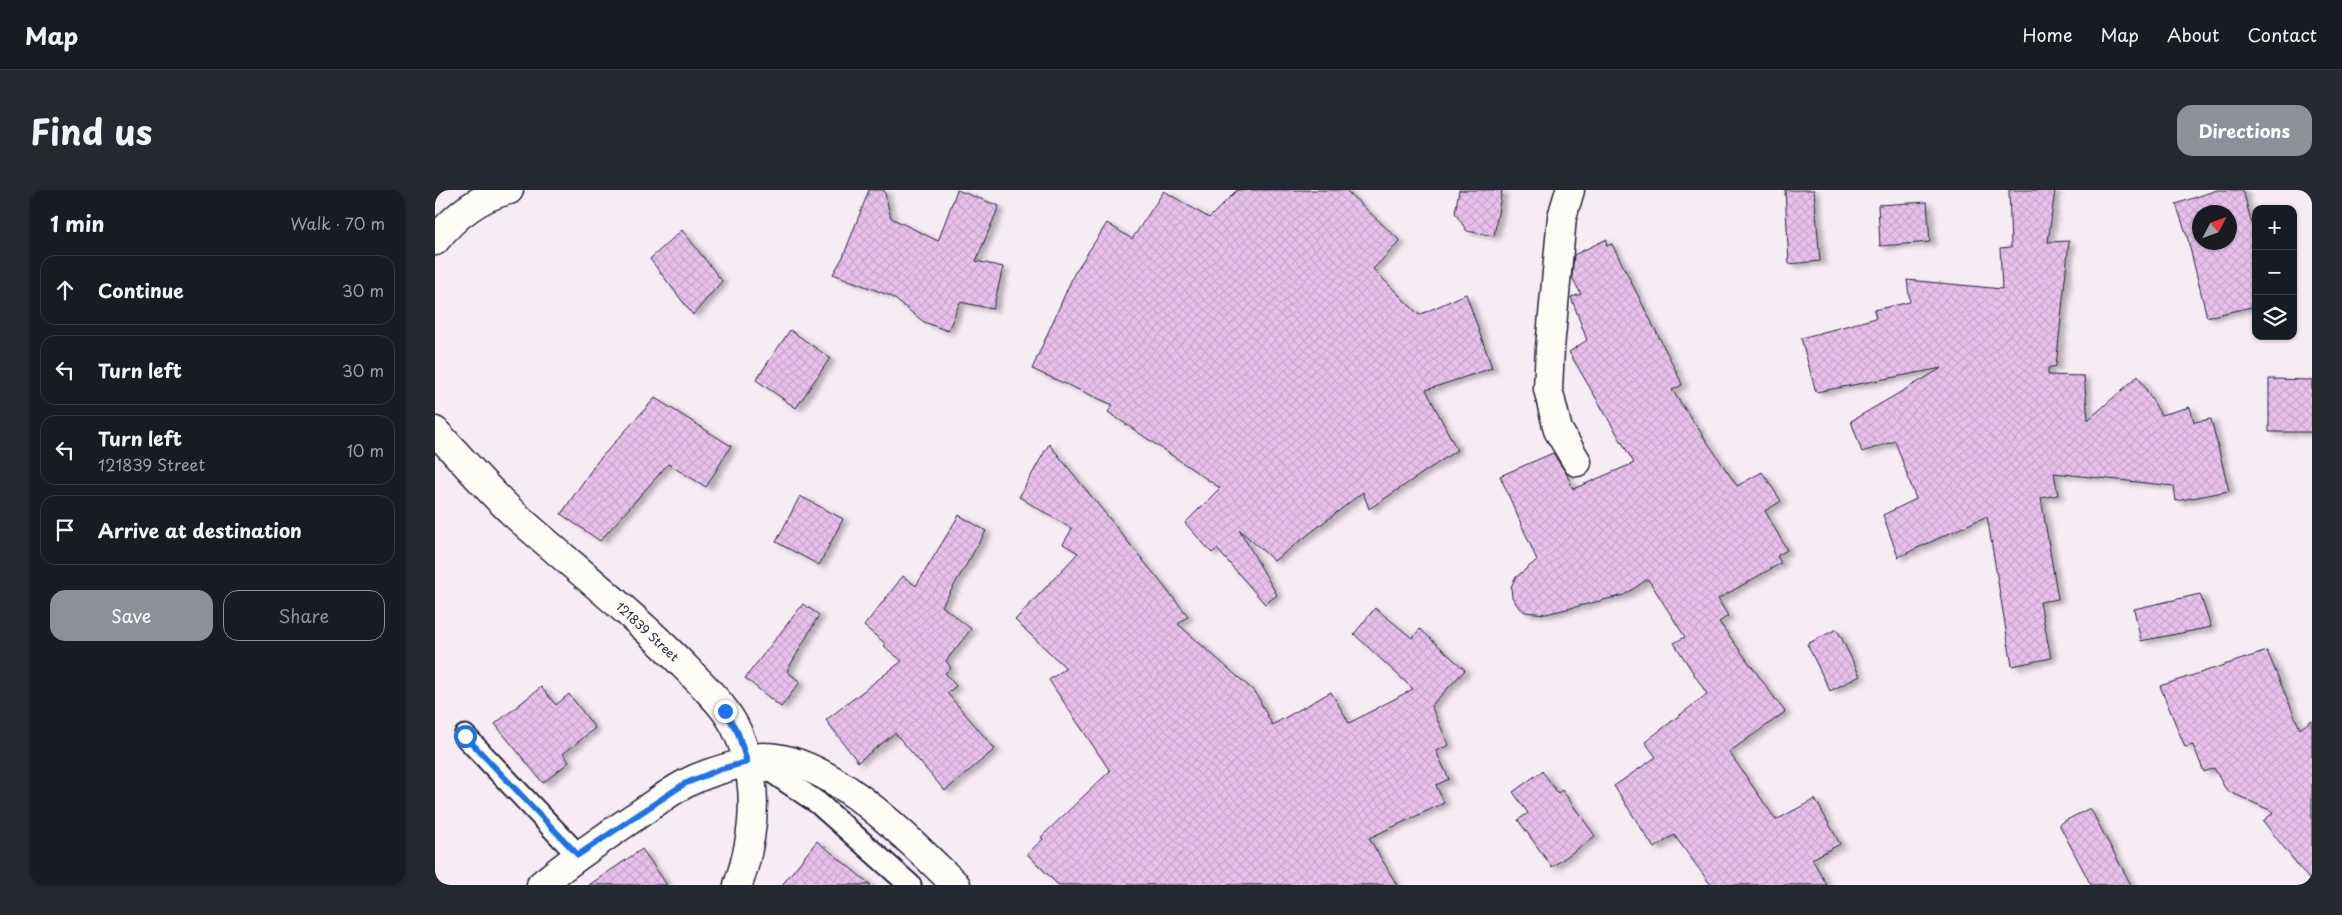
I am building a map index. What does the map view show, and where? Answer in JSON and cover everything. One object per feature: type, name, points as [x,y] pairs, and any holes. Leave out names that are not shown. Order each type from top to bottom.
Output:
[{"type":"street","points":[[435,241],[455,218],[474,204],[509,190]]},
{"type":"street","points":[[1570,190],[1563,217],[1550,348],[1549,389],[1557,430],[1577,462]]},
{"type":"street","points":[[435,414],[442,438]]},
{"type":"street","name":"121839 Street","points":[[442,438],[512,512],[660,641],[725,711],[738,733],[747,762],[753,794],[752,825],[747,858],[738,885]]},
{"type":"street","points":[[541,885],[578,855],[684,784],[757,757],[776,758],[800,765],[843,786],[889,822],[957,885]]},
{"type":"lane","points":[[465,736],[578,855]]},
{"type":"lane","points":[[747,762],[774,772],[818,803],[910,885]]},
{"type":"building","points":[[869,190],[884,190],[891,218],[938,241],[957,190],[999,206],[976,261],[1003,267],[993,309],[960,302],[948,331],[924,322],[891,296],[833,274],[843,257]]},
{"type":"building","points":[[1237,190],[1346,190],[1400,241],[1373,269],[1419,315],[1466,294],[1492,368],[1426,390],[1457,450],[1369,509],[1363,492],[1274,561],[1239,529],[1277,595],[1265,604],[1217,549],[1212,553],[1185,523],[1220,488],[1108,412],[1113,405],[1032,369],[1074,274],[1107,223],[1132,239],[1164,191],[1209,218]]},
{"type":"building","points":[[1459,190],[1502,190],[1494,236],[1467,231],[1455,213]]},
{"type":"building","points":[[1785,190],[1814,190],[1820,261],[1789,264]]},
{"type":"building","points":[[2009,190],[2055,190],[2048,242],[2069,241],[2056,366],[2048,368],[2048,375],[2084,376],[2088,420],[2138,376],[2161,415],[2190,407],[2194,422],[2211,419],[2229,491],[2176,501],[2174,486],[2054,473],[2058,495],[2041,498],[2058,599],[2040,602],[2051,658],[2012,666],[1987,516],[1898,557],[1883,515],[1916,499],[1895,441],[1862,452],[1851,421],[1942,368],[1816,392],[1801,338],[1876,318],[1874,310],[1910,302],[1907,280],[2002,289],[2000,248],[2011,247]]},
{"type":"building","points":[[2217,190],[2243,190],[2252,225],[2252,307],[2207,317],[2187,236],[2176,204]]},
{"type":"building","points":[[1927,202],[1930,242],[1880,246],[1878,205]]},
{"type":"building","points":[[682,230],[722,281],[693,315],[650,259]]},
{"type":"building","points":[[1607,239],[1606,246],[1612,244],[1676,371],[1682,385],[1672,390],[1737,486],[1762,472],[1781,501],[1765,511],[1787,550],[1777,556],[1781,563],[1718,599],[1728,616],[1719,622],[1785,712],[1729,752],[1776,820],[1815,799],[1840,844],[1812,859],[1827,885],[1711,885],[1674,835],[1654,848],[1614,786],[1656,757],[1645,742],[1707,694],[1674,643],[1685,637],[1648,579],[1624,595],[1546,614],[1525,612],[1512,597],[1511,587],[1515,578],[1537,560],[1500,476],[1553,453],[1566,473],[1573,489],[1634,463],[1569,352],[1587,340],[1571,297],[1581,294],[1572,277],[1574,255]]},
{"type":"building","points":[[790,330],[830,358],[796,408],[756,380]]},
{"type":"building","points":[[2269,379],[2312,380],[2312,432],[2269,432]]},
{"type":"building","points":[[655,398],[731,446],[706,487],[668,464],[600,541],[561,514],[597,462]]},
{"type":"building","points":[[1049,444],[1188,616],[1178,624],[1256,693],[1272,725],[1331,692],[1349,723],[1413,689],[1354,634],[1375,608],[1412,638],[1420,629],[1465,670],[1431,706],[1449,745],[1436,751],[1449,779],[1436,785],[1444,803],[1369,838],[1397,885],[1058,885],[1027,854],[1043,839],[1041,837],[1110,771],[1049,680],[1066,668],[1015,620],[1078,553],[1063,544],[1072,529],[1019,497]]},
{"type":"building","points":[[800,496],[843,519],[819,565],[776,542]]},
{"type":"building","points":[[959,515],[986,531],[942,606],[971,629],[946,661],[951,668],[945,673],[956,686],[947,693],[995,749],[945,791],[895,733],[858,762],[826,720],[902,661],[884,646],[886,644],[864,626],[903,576],[916,586]]},
{"type":"building","points":[[2200,594],[2211,627],[2141,641],[2134,609]]},
{"type":"building","points":[[803,604],[819,615],[787,671],[800,682],[781,707],[745,678]]},
{"type":"building","points":[[1837,629],[1860,676],[1830,691],[1807,644]]},
{"type":"building","points":[[2267,651],[2300,729],[2312,720],[2312,883],[2263,821],[2274,812],[2230,792],[2225,788],[2214,768],[2204,772],[2193,745],[2185,747],[2160,686]]},
{"type":"building","points":[[541,687],[556,705],[569,694],[595,728],[563,754],[569,762],[543,783],[495,724]]},
{"type":"building","points":[[1542,771],[1558,793],[1562,790],[1595,836],[1552,867],[1518,820],[1528,813],[1513,792]]},
{"type":"building","points":[[2090,808],[2131,885],[2091,885],[2059,824]]},
{"type":"building","points":[[817,841],[871,885],[782,885]]},
{"type":"building","points":[[642,849],[667,885],[589,885]]},
{"type":"route","points":[[465,736],[578,855],[684,784],[721,769],[747,762],[738,733],[725,711]]}]
